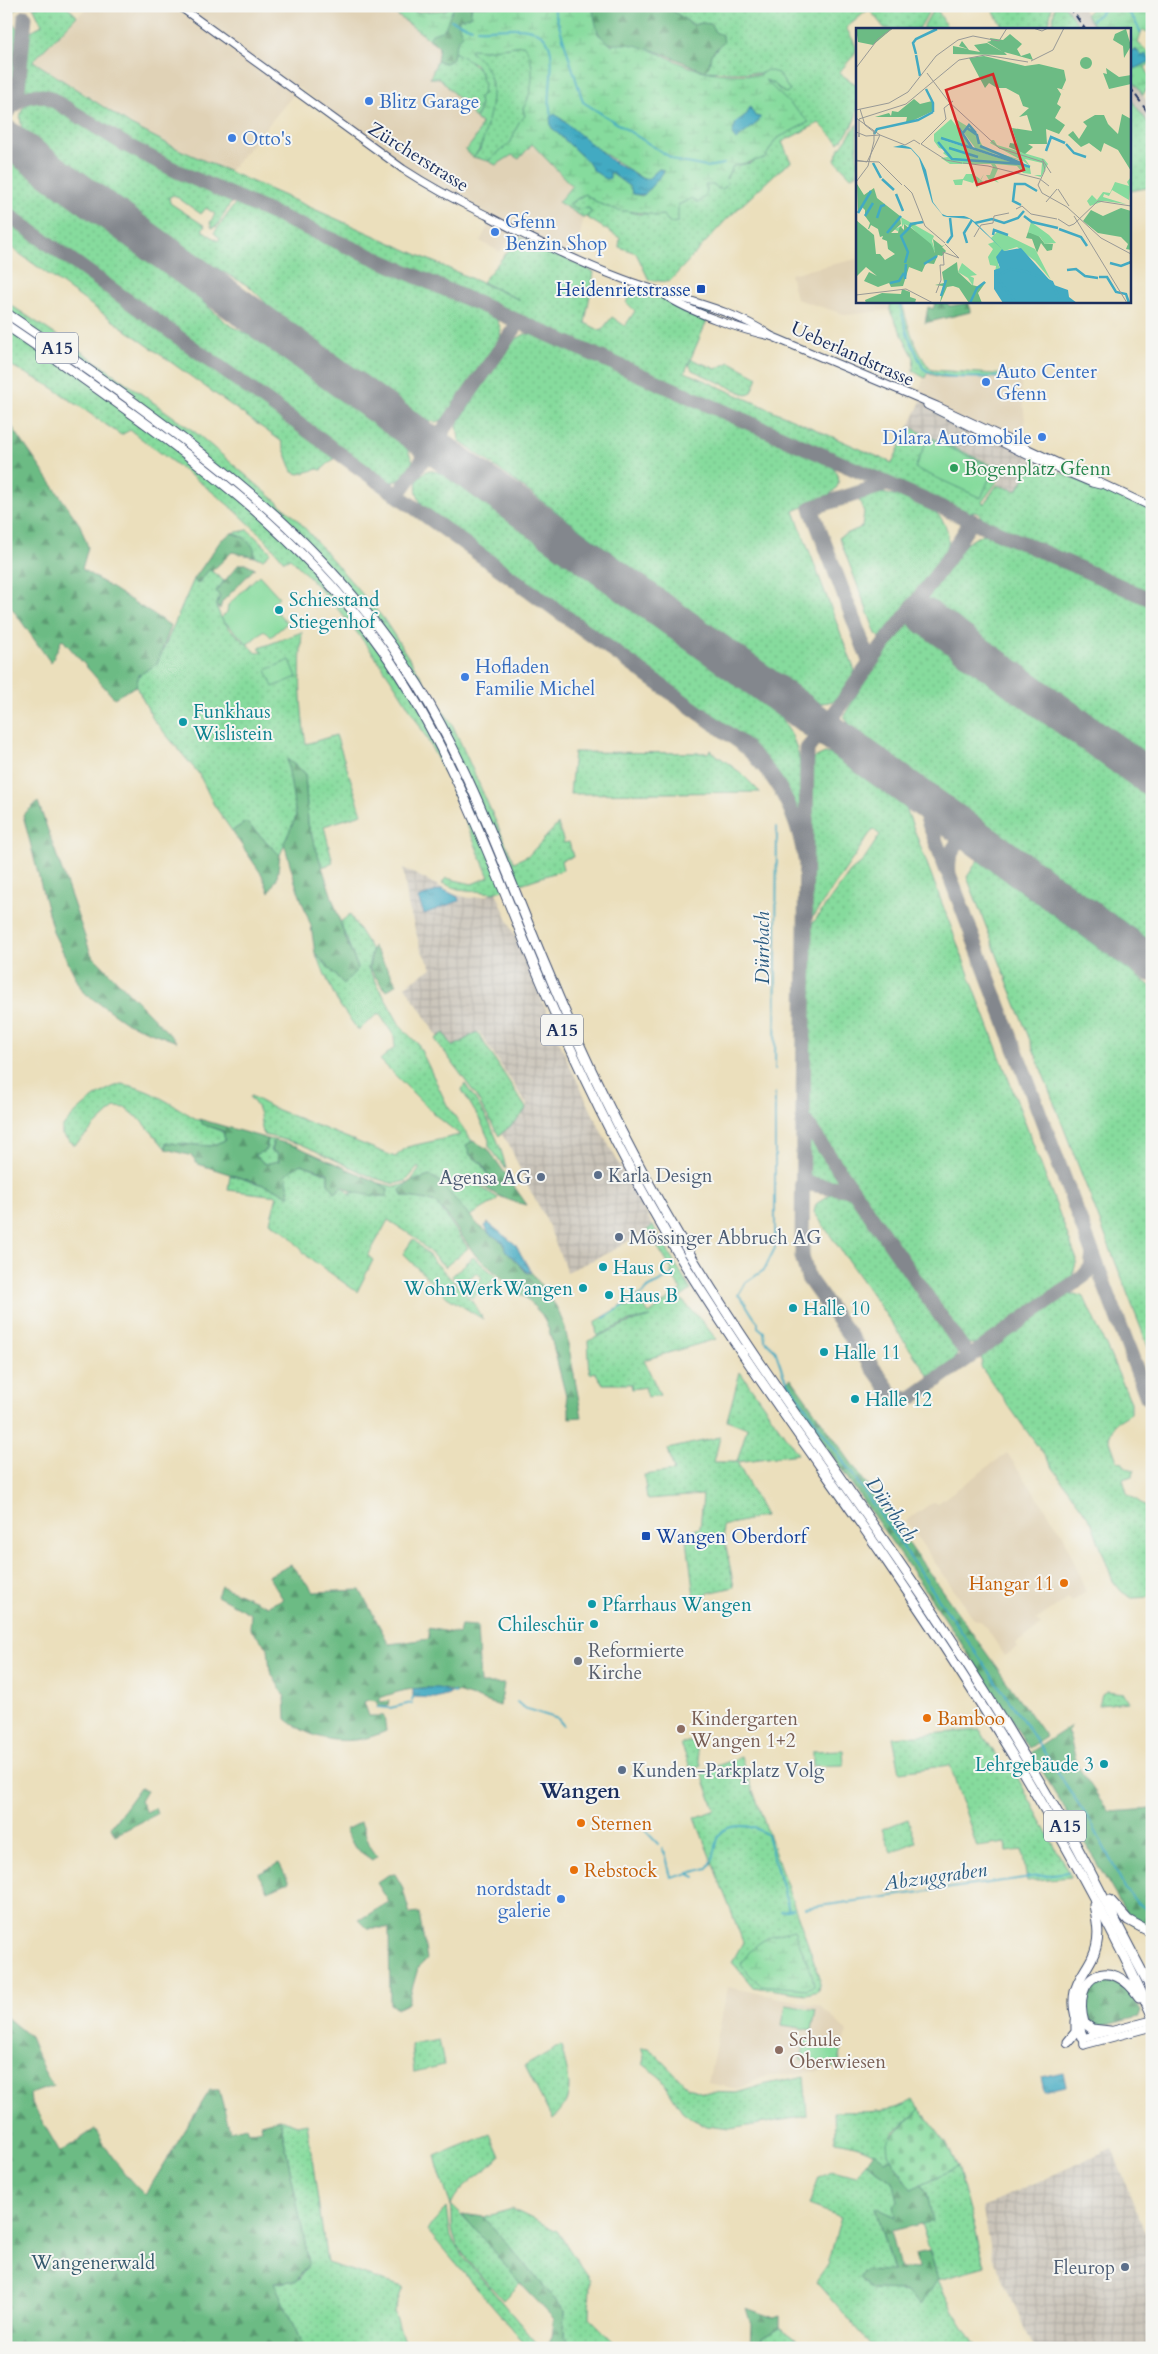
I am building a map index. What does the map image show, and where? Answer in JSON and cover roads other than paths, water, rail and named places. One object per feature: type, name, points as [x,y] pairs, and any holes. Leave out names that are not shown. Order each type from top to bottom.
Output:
[{"type":"highway","name":"A15","points":[[6,313],[149,414],[255,495],[324,562],[389,642],[432,710],[459,760],[580,1045],[622,1132],[664,1209],[745,1341],[906,1572],[976,1678],[1034,1773],[1090,1871],[1152,1990]]},
{"type":"highway","name":"A15","points":[[6,325],[150,427],[246,501],[319,571],[382,650],[421,710],[451,767],[570,1047],[644,1194],[722,1324],[885,1558],[965,1678],[1023,1772],[1090,1892],[1152,2018]]},
{"type":"highway","points":[[1090,1871],[1123,1916],[1137,1927],[1152,1932]]},
{"type":"highway","points":[[1084,2040],[1074,2003],[1076,1989],[1093,1955],[1098,1936],[1098,1924],[1090,1892]]},
{"type":"highway","points":[[1068,2042],[1076,2032],[1080,2021],[1083,1989],[1094,1977],[1106,1974],[1118,1976],[1130,1985],[1152,2018]]},
{"type":"highway","points":[[1080,2021],[1092,2029],[1110,2031]]},
{"type":"main road","name":"Zürcherstrasse","points":[[179,6],[422,182],[572,259],[665,294]]},
{"type":"main road","name":"Ueberlandstrasse","points":[[665,294],[712,308],[761,328],[772,336],[852,369],[921,401],[937,406],[1152,507]]},
{"type":"main road","points":[[1084,2040],[1147,2026],[1152,2018]]},
{"type":"main road","points":[[1084,2040],[1110,2031],[1147,2026]]},
{"type":"water","points":[[1135,49],[1142,56],[1146,54],[1151,61],[1135,69],[1132,64],[1130,67],[1130,52]]},
{"type":"water","points":[[750,107],[755,116],[760,117],[760,119],[736,140],[732,135],[736,122],[747,114]]},
{"type":"water","points":[[555,114],[612,161],[643,179],[648,179],[659,169],[663,170],[663,173],[644,195],[633,194],[630,187],[610,172],[610,178],[606,179],[594,171],[588,162],[551,127],[550,117]]},
{"type":"water","points":[[442,889],[458,897],[459,901],[424,914],[418,898]]},
{"type":"water","points":[[488,1223],[515,1244],[531,1272],[527,1272],[505,1250],[504,1243],[489,1233],[485,1226]]},
{"type":"water","points":[[438,1688],[452,1693],[436,1698],[413,1697],[413,1689]]},
{"type":"water","points":[[1063,2072],[1066,2086],[1044,2091],[1041,2077]]},
{"type":"waterway","points":[[553,6],[583,102],[676,161],[706,167],[724,164]]},
{"type":"waterway","points":[[1092,20],[1108,6]]},
{"type":"waterway","points":[[1112,6],[1128,12],[1141,33]]},
{"type":"waterway","points":[[451,20],[472,28]]},
{"type":"waterway","points":[[477,29],[527,29],[540,34],[547,41],[551,52],[552,64],[549,104],[551,115]]},
{"type":"waterway","points":[[899,302],[907,333],[923,368],[952,377],[1012,377]]},
{"type":"waterway","name":"Dürrbach","points":[[775,1069],[777,827]]},
{"type":"waterway","name":"Dürrbach","points":[[775,1093],[775,1248],[764,1270],[745,1283],[738,1295],[758,1322],[758,1327],[764,1332],[765,1340],[775,1350],[784,1376],[1024,1722],[1092,1824],[1125,1888],[1137,1903],[1152,1912]]},
{"type":"waterway","points":[[604,1318],[642,1294],[646,1289],[674,1274]]},
{"type":"waterway","points":[[517,1702],[524,1708],[558,1719],[563,1725]]},
{"type":"waterway","points":[[377,1707],[390,1708],[412,1703]]},
{"type":"waterway","points":[[639,1824],[658,1844]]},
{"type":"waterway","points":[[662,1848],[666,1856],[671,1878],[708,1868],[712,1861],[717,1840],[724,1830],[731,1827],[752,1827],[767,1835],[789,1910]]},
{"type":"waterway","name":"Abzuggraben","points":[[805,1908],[1068,1872]]},
{"type":"waterway","points":[[689,1874],[695,1877]]},
{"type":"waterway","name":"Abzuggraben","points":[[781,1911],[793,1909]]},
{"type":"railway","points":[[1069,6],[1084,28]]},
{"type":"railway","points":[[1130,87],[1152,118]]},
{"type":"place","name":"Blitz Garage","points":[[369,101]]},
{"type":"place","name":"Otto's","points":[[232,138]]},
{"type":"place","name":"Gfenn Benzin Shop","points":[[495,232]]},
{"type":"place","name":"Heidenrietstrasse","points":[[701,289]]},
{"type":"place","name":"Auto Center Gfenn","points":[[986,382]]},
{"type":"place","name":"Dilara Automobile","points":[[1042,437]]},
{"type":"place","name":"Bogenplatz Gfenn","points":[[954,468]]},
{"type":"place","name":"Schiesstand Stiegenhof","points":[[279,610]]},
{"type":"place","name":"Hofladen Familie Michel","points":[[465,677]]},
{"type":"place","name":"Funkhaus Wislistein","points":[[183,722]]},
{"type":"place","name":"Karla Design","points":[[598,1175]]},
{"type":"place","name":"Agensa AG","points":[[541,1177]]},
{"type":"place","name":"Mössinger Abbruch AG","points":[[619,1237]]},
{"type":"place","name":"Haus C","points":[[603,1267]]},
{"type":"place","name":"WohnWerkWangen","points":[[583,1288]]},
{"type":"place","name":"Haus B","points":[[609,1295]]},
{"type":"place","name":"Halle 10","points":[[793,1308]]},
{"type":"place","name":"Halle 11","points":[[824,1352]]},
{"type":"place","name":"Halle 12","points":[[855,1399]]},
{"type":"place","name":"Wangen Oberdorf","points":[[646,1536]]},
{"type":"place","name":"Hangar 11","points":[[1064,1583]]},
{"type":"place","name":"Pfarrhaus Wangen","points":[[592,1604]]},
{"type":"place","name":"Chileschür","points":[[594,1624]]},
{"type":"place","name":"Reformierte Kirche","points":[[578,1661]]},
{"type":"place","name":"Bamboo","points":[[927,1718]]},
{"type":"place","name":"Kindergarten Wangen 1+2","points":[[681,1729]]},
{"type":"place","name":"Lehrgebäude 3","points":[[1104,1764]]},
{"type":"place","name":"Kunden-Parkplatz Volg","points":[[622,1770]]},
{"type":"place","name":"Sternen","points":[[581,1823]]},
{"type":"place","name":"Rebstock","points":[[574,1870]]},
{"type":"place","name":"nordstadt galerie","points":[[561,1899]]},
{"type":"place","name":"Schule Oberwiesen","points":[[779,2050]]},
{"type":"place","name":"Fleurop","points":[[1125,2267]]},
{"type":"district","name":"Wangen","points":[[580,1791]]},
{"type":"park label","name":"Wangenerwald","points":[[93,2262]]}]
